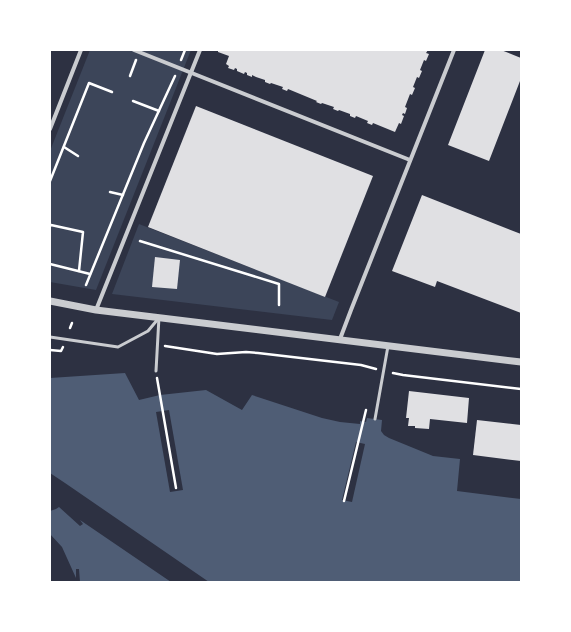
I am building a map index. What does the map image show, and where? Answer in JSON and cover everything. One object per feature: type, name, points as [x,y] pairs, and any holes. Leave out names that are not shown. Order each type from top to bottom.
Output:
[{"type":"street","points":[[50,128],[81,50]]},
{"type":"street","points":[[134,50],[410,160]]},
{"type":"street","points":[[96,310],[200,50]]},
{"type":"street","points":[[340,339],[454,50]]},
{"type":"street","points":[[50,301],[96,310],[521,362]]},
{"type":"lane","points":[[50,337],[118,346],[148,331],[159,317]]},
{"type":"lane","points":[[156,371],[159,317]]},
{"type":"lane","points":[[375,419],[388,346]]},
{"type":"path","points":[[184,54],[185,50]]},
{"type":"path","points":[[86,285],[144,143],[173,82]]},
{"type":"path","points":[[50,181],[89,83],[112,92]]},
{"type":"path","points":[[134,101],[159,111]]},
{"type":"path","points":[[64,147],[78,156]]},
{"type":"path","points":[[110,192],[123,195]]},
{"type":"path","points":[[50,226],[83,232],[79,271]]},
{"type":"path","points":[[140,240],[279,284],[279,305],[279,300]]},
{"type":"path","points":[[50,264],[90,274]]},
{"type":"path","points":[[70,328],[72,323]]},
{"type":"path","points":[[178,348],[217,354],[258,352],[366,366]]},
{"type":"path","points":[[50,350],[61,351]]},
{"type":"path","points":[[156,371],[176,488]]},
{"type":"path","points":[[403,375],[521,389]]},
{"type":"path","points":[[344,501],[367,405]]},
{"type":"shaded area","points":[[90,50],[191,50],[96,290],[50,282],[50,151]]},
{"type":"shaded area","points":[[139,224],[339,302],[332,320],[112,294]]},
{"type":"shaded area","points":[[125,373],[139,400],[160,395],[206,390],[242,410],[252,395],[322,418],[340,422],[360,424],[360,421],[366,422],[367,418],[382,420],[381,431],[389,438],[433,456],[460,459],[457,491],[521,499],[521,582],[50,582],[50,378]]},
{"type":"pier","points":[[169,410],[183,490],[170,492],[156,412]]},
{"type":"pier","points":[[356,442],[365,444],[352,502],[342,500]]},
{"type":"pier","points":[[50,473],[209,582],[171,582],[80,520],[83,524],[80,526],[59,507],[50,511]]},
{"type":"pier","points":[[50,534],[62,547],[76,578],[76,569],[79,569],[80,582],[52,582],[50,580]]},
{"type":"building","points":[[218,50],[428,50],[426,53],[429,54],[426,61],[424,60],[420,70],[422,71],[419,78],[417,77],[412,95],[410,94],[405,107],[407,108],[405,114],[403,113],[402,115],[404,116],[401,124],[399,123],[395,132],[373,123],[372,125],[367,123],[368,121],[356,116],[355,118],[350,116],[350,114],[333,109],[334,107],[321,104],[288,89],[287,91],[282,89],[283,87],[270,84],[265,82],[265,80],[252,75],[252,77],[247,75],[245,72],[244,74],[237,71],[235,68],[234,70],[228,68],[229,66],[226,64],[229,56],[218,52]]},
{"type":"building","points":[[485,50],[501,50],[521,58],[521,81],[489,161],[448,145]]},
{"type":"building","points":[[196,106],[373,176],[325,297],[148,227]]},
{"type":"building","points":[[422,195],[521,234],[521,313],[437,281],[435,287],[392,271]]},
{"type":"building","points":[[155,257],[180,260],[177,289],[152,287]]},
{"type":"building","points":[[409,391],[469,398],[467,423],[430,419],[429,429],[408,426],[409,418],[406,418]]},
{"type":"building","points":[[477,420],[521,425],[521,461],[473,455]]}]
